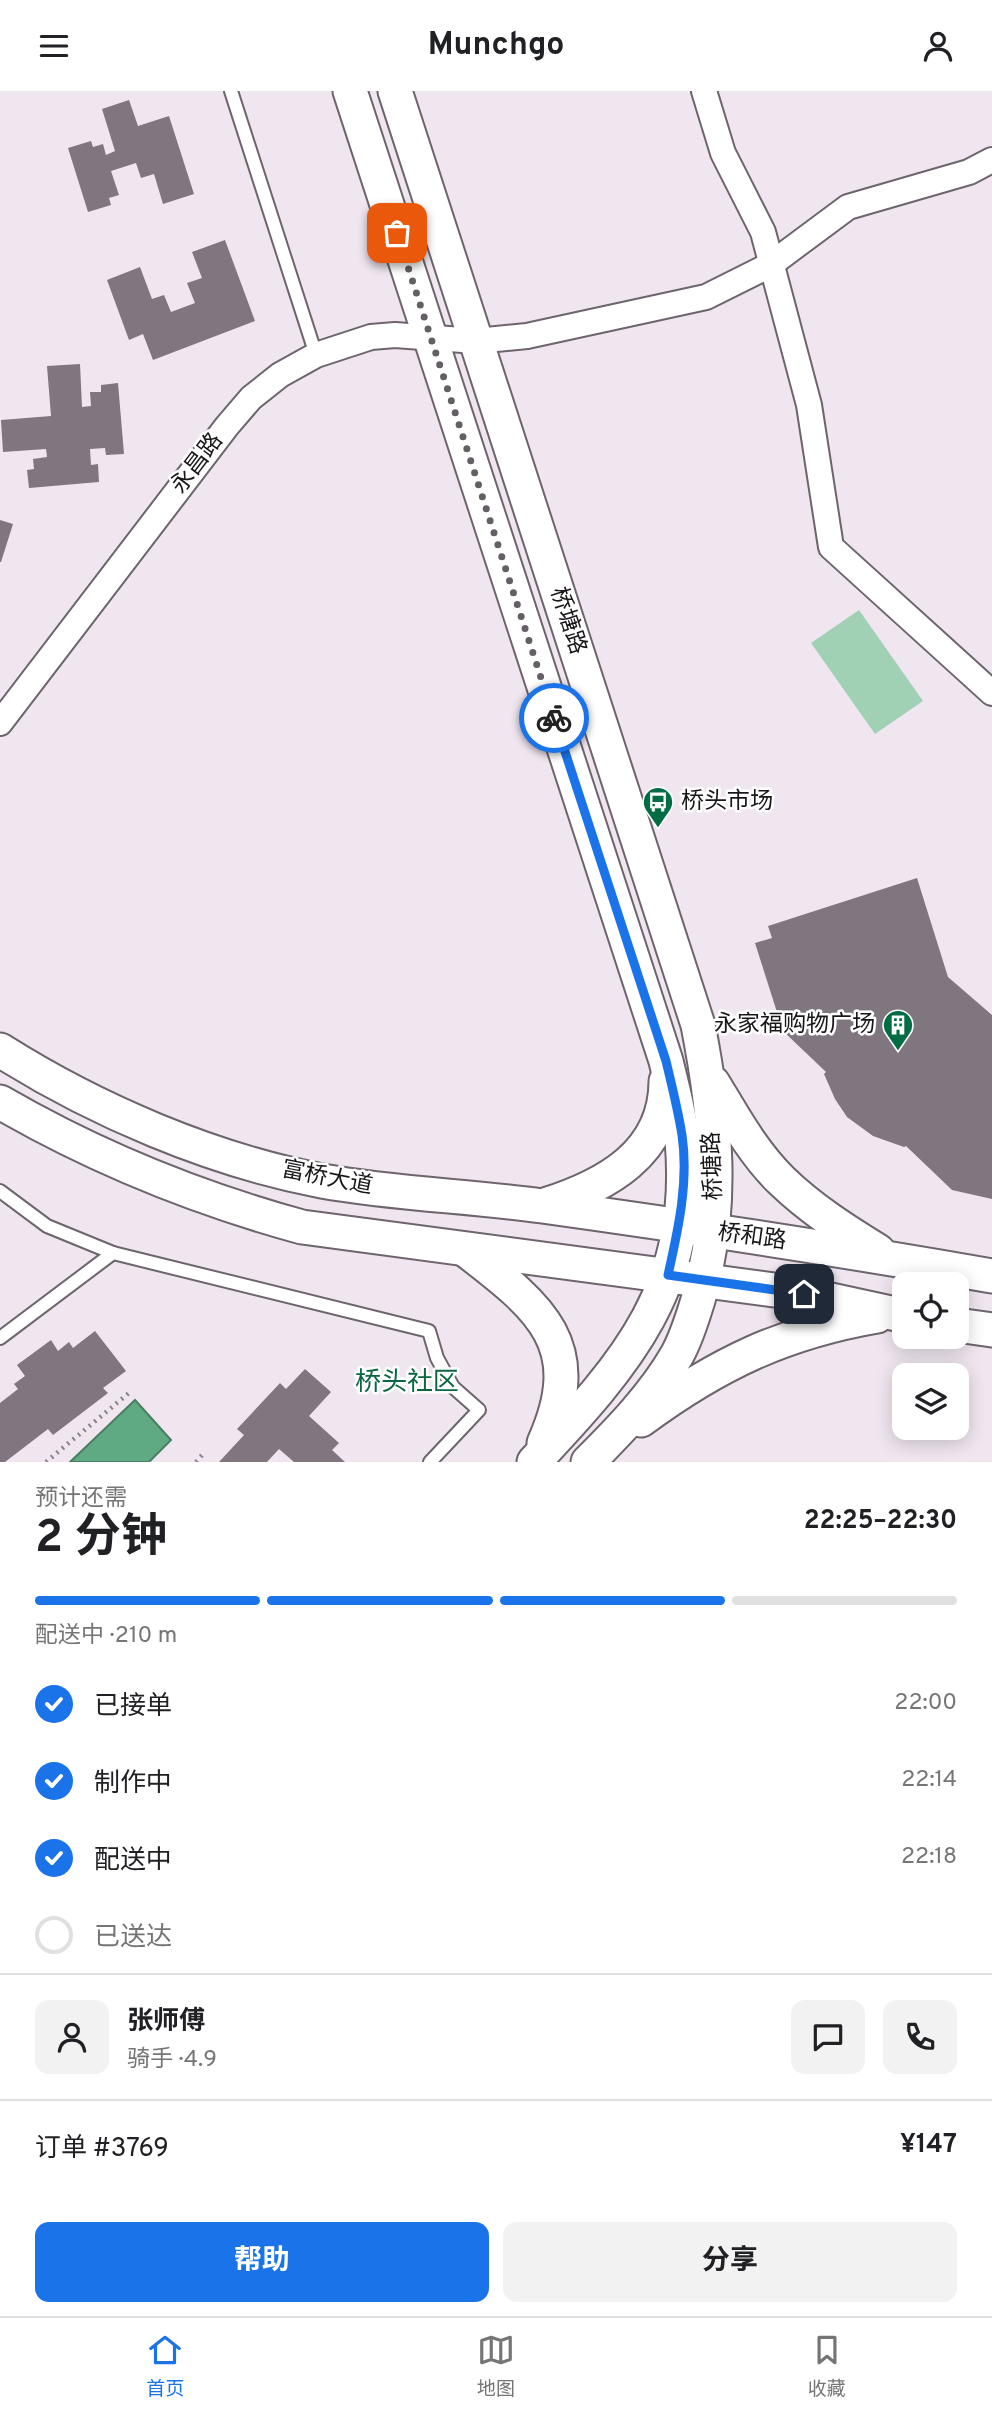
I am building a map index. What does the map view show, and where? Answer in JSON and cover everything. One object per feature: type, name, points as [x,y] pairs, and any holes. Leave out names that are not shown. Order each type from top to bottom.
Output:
[{"type":"main road","name":"桥塘路","points":[[350,91],[666,1061],[682,1138],[683,1174],[678,1227],[668,1275]]},
{"type":"main road","name":"桥塘路","points":[[395,91],[698,1025],[708,1076],[717,1173],[714,1232],[704,1280]]},
{"type":"main road","name":"富桥大道","points":[[0,1050],[82,1098],[146,1126],[206,1149],[320,1181],[541,1206],[678,1227]]},
{"type":"main road","points":[[541,1206],[602,1183],[639,1153],[653,1133],[662,1110],[666,1088],[666,1061]]},
{"type":"main road","points":[[708,1076],[756,1151],[781,1180],[831,1222],[889,1258]]},
{"type":"main road","points":[[0,1102],[57,1134],[106,1157],[215,1201],[302,1227],[369,1238],[668,1275],[649,1320],[632,1348],[535,1461]]},
{"type":"main road","points":[[369,1238],[379,1189]]},
{"type":"main road","name":"桥和路","points":[[678,1227],[992,1276]]},
{"type":"main road","points":[[465,1250],[533,1306],[555,1345],[561,1370],[560,1394],[552,1426],[535,1461]]},
{"type":"main road","name":"桥和路","points":[[668,1275],[804,1294],[892,1314]]},
{"type":"main road","points":[[595,1455],[644,1402],[676,1356],[689,1330],[704,1280]]},
{"type":"main road","points":[[595,1455],[672,1397],[713,1371],[757,1349],[797,1334],[833,1325],[892,1316]]},
{"type":"main road","points":[[969,1327],[992,1330]]},
{"type":"street","points":[[704,91],[723,153],[763,232],[809,405],[831,547],[992,693]]},
{"type":"street","name":"永昌路","points":[[0,723],[227,426],[251,398],[280,375],[316,355],[370,337],[395,335],[476,341],[527,336],[706,297],[770,265],[848,207],[970,172],[992,160]]},
{"type":"lane","points":[[231,91],[316,355]]},
{"type":"lane","points":[[0,1191],[47,1226],[113,1252],[429,1331],[438,1358],[453,1387],[479,1410],[430,1462]]},
{"type":"lane","points":[[0,1338],[113,1252]]},
{"type":"path","points":[[46,1462],[129,1393]]},
{"type":"path","points":[[196,1462],[203,1454]]},
{"type":"shaded area","points":[[859,610],[923,701],[875,734],[811,643]]},
{"type":"shaded area","points":[[135,1400],[171,1440],[149,1462],[70,1462]]},
{"type":"building","points":[[129,100],[138,126],[169,116],[194,194],[163,204],[154,174],[141,178],[136,163],[111,171],[119,195],[109,198],[111,205],[88,212],[68,148],[91,141],[93,147],[103,144],[106,155],[115,151],[102,109]]},
{"type":"building","points":[[225,240],[255,321],[153,360],[143,334],[129,340],[107,280],[140,267],[152,299],[164,295],[171,312],[195,303],[187,283],[202,278],[192,252]]},
{"type":"building","points":[[80,364],[82,407],[91,406],[90,392],[101,392],[101,385],[118,383],[124,454],[106,455],[105,448],[90,449],[91,465],[98,464],[99,482],[29,488],[27,470],[34,469],[33,459],[47,457],[46,449],[3,452],[1,420],[51,416],[47,366]]},
{"type":"building","points":[[0,520],[13,524],[1,562],[0,562]]},
{"type":"building","name":"永家福购物广场","points":[[917,878],[948,977],[992,1015],[992,1199],[952,1190],[906,1146],[873,1136],[847,1117],[835,1099],[824,1074],[826,1072],[783,1031],[755,943],[772,938],[768,926]]},
{"type":"building","points":[[95,1331],[126,1371],[103,1388],[108,1393],[53,1435],[48,1429],[5,1462],[0,1462],[0,1403],[18,1389],[14,1384],[25,1376],[17,1365],[51,1340],[58,1351],[69,1342],[73,1348]]},
{"type":"building","points":[[305,1369],[331,1392],[309,1416],[339,1443],[332,1450],[345,1462],[294,1462],[279,1449],[267,1462],[219,1462],[244,1435],[237,1429],[280,1383],[286,1389]]},
{"type":"way so far","points":[[397,233],[554,718]]},
{"type":"place","name":"桥头市场","points":[[658,829]]},
{"type":"place","name":"永家福购物广场","points":[[898,1052]]},
{"type":"district","name":"桥头社区","points":[[407,1383]]},
{"type":"route","points":[[554,718],[666,1061],[674,1097],[682,1138],[683,1174],[681,1208],[668,1275],[804,1294]]}]
